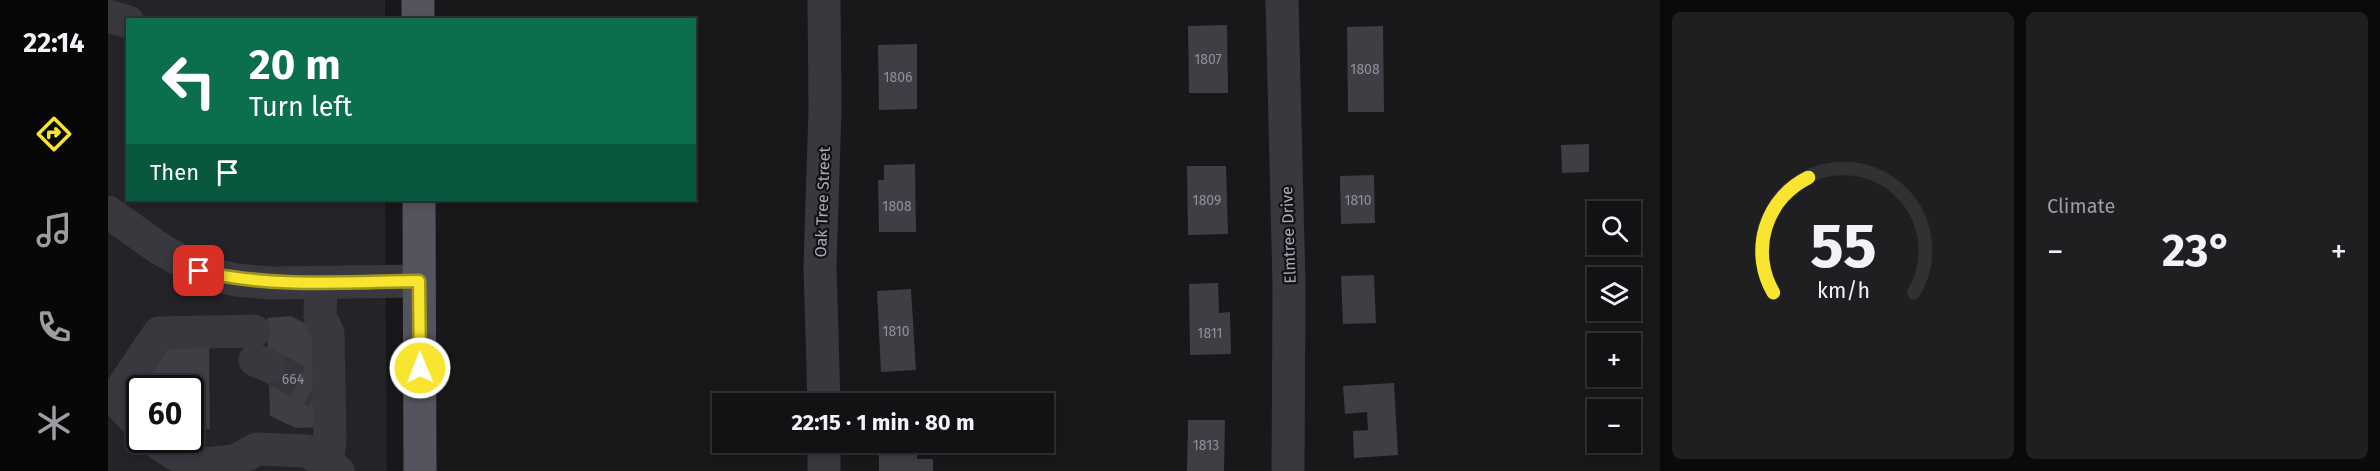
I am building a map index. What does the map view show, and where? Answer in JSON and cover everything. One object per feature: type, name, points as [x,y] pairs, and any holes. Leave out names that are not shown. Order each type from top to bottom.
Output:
[{"type":"main road","points":[[418,0],[418,18]]},
{"type":"main road","points":[[419,201],[420,471]]},
{"type":"street","points":[[112,0],[108,17],[126,22]]},
{"type":"street","name":"Oak Tree Street","points":[[824,0],[825,111],[820,264],[824,393]]},
{"type":"street","name":"Elmtree Drive","points":[[1282,0],[1289,286],[1288,471]]},
{"type":"street","points":[[108,212],[160,249],[199,271],[236,280],[271,283],[419,281]]},
{"type":"street","points":[[321,282],[320,317],[328,333],[324,395],[332,467]]},
{"type":"street","points":[[131,375],[159,333],[259,352]]},
{"type":"street","points":[[126,382],[118,394],[126,410]]},
{"type":"street","points":[[173,453],[196,468],[235,461],[257,449],[307,451],[332,467]]},
{"type":"street","points":[[824,453],[824,471]]},
{"type":"shaded area","points":[[108,0],[385,0],[385,18],[126,18],[126,201],[385,201],[387,471],[108,471]]},
{"type":"building","points":[[1227,25],[1228,93],[1189,93],[1188,26]]},
{"type":"building","points":[[1383,26],[1384,112],[1348,112],[1347,27]]},
{"type":"building","points":[[917,44],[917,109],[879,110],[878,45]]},
{"type":"building","points":[[1589,144],[1589,172],[1562,173],[1561,145]]},
{"type":"building","points":[[915,164],[916,232],[879,232],[878,180],[884,180],[884,165]]},
{"type":"building","points":[[1187,166],[1226,166],[1228,234],[1188,235]]},
{"type":"building","points":[[1374,175],[1375,223],[1341,224],[1340,176]]},
{"type":"building","points":[[1374,275],[1376,323],[1343,324],[1341,276]]},
{"type":"building","points":[[1218,283],[1219,313],[1230,312],[1231,354],[1190,355],[1189,284]]},
{"type":"building","points":[[911,289],[916,370],[881,372],[877,291]]},
{"type":"building","points":[[291,316],[316,329],[318,427],[296,428],[270,416],[267,318]]},
{"type":"building","points":[[209,345],[210,429],[204,429],[204,375],[147,375],[164,346]]},
{"type":"building","points":[[1394,383],[1398,455],[1354,458],[1353,431],[1368,430],[1367,412],[1345,414],[1343,386]]},
{"type":"building","points":[[1188,420],[1225,420],[1224,471],[1187,471]]},
{"type":"building","points":[[879,453],[917,453],[917,459],[933,459],[933,471],[879,471]]},
{"type":"tunnel","points":[[269,366],[317,392]]},
{"type":"route","points":[[199,271],[236,280],[271,283],[419,281],[420,368]]}]
